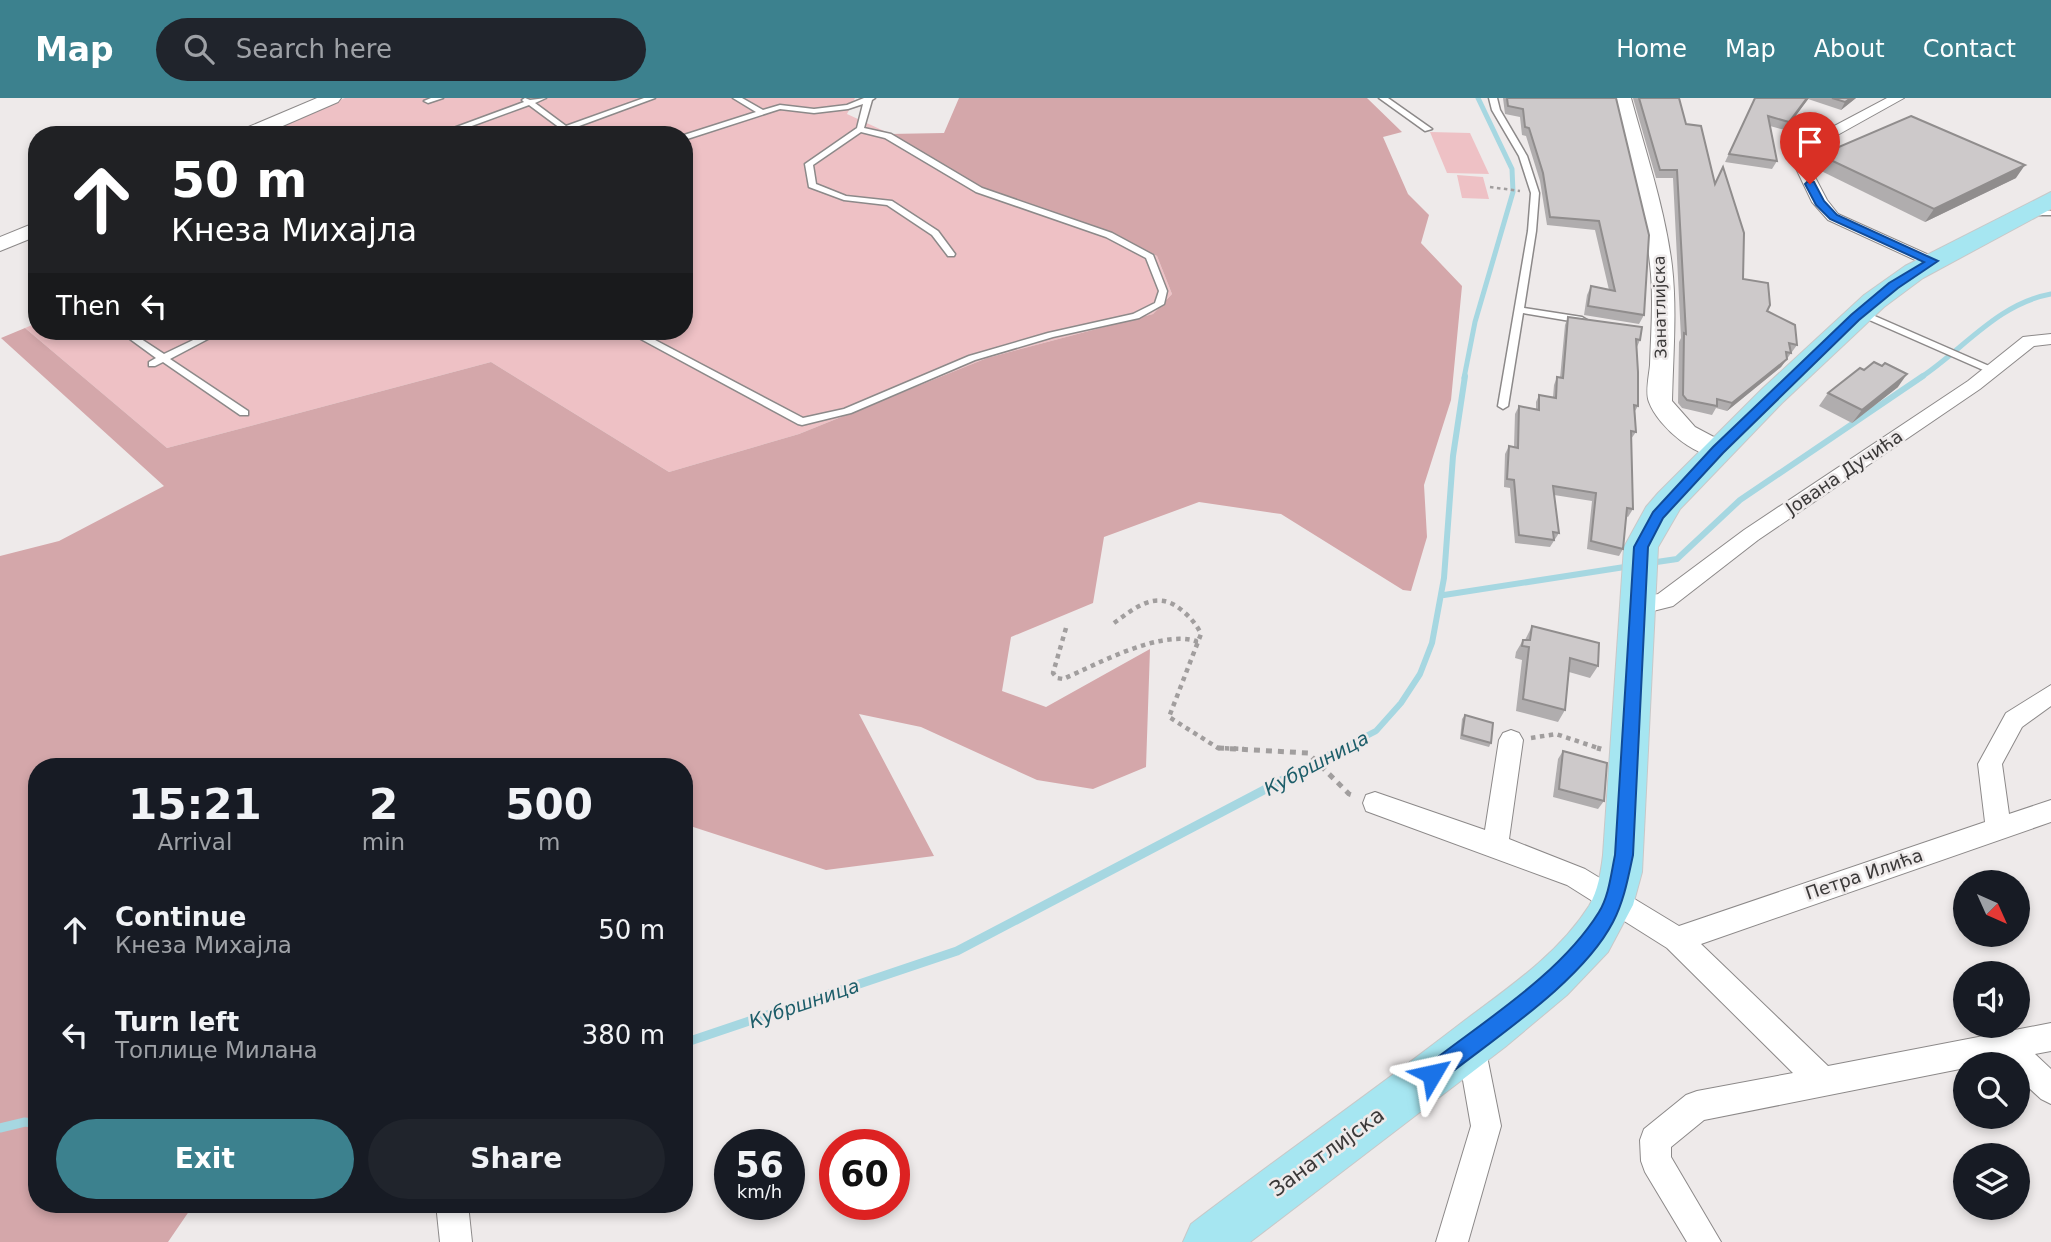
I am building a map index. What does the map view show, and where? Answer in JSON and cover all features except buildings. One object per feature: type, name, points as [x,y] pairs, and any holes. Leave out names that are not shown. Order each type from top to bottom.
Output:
[{"type":"main road","points":[[1718,450],[1861,313],[1894,286],[1932,261],[2051,199]]},
{"type":"main road","name":"Занатлијска","points":[[1209,1242],[1471,1046],[1576,957],[1605,918],[1614,900],[1624,855],[1641,547],[1658,515],[1718,450]]},
{"type":"street","points":[[267,126],[332,98]]},
{"type":"street","name":"Занатлијска","points":[[1622,98],[1647,191],[1661,265],[1657,332],[1660,401],[1680,428],[1718,450]]},
{"type":"street","points":[[1898,98],[1811,144],[1799,160],[1820,202],[1833,217],[1932,261]]},
{"type":"street","points":[[0,245],[28,233]]},
{"type":"street","points":[[2029,341],[2051,339]]},
{"type":"street","points":[[2029,341],[2051,352]]},
{"type":"street","name":"Јована Дучића","points":[[1637,598],[1665,600],[1751,535],[1993,371],[2029,341]]},
{"type":"street","points":[[1998,827],[1990,764],[2014,720],[2051,694]]},
{"type":"street","points":[[1495,845],[1511,740]]},
{"type":"street","points":[[1375,803],[1576,877],[1677,939],[1822,1082]]},
{"type":"street","name":"Петра Илића","points":[[1677,939],[2051,811]]},
{"type":"street","points":[[1705,1242],[1656,1161],[1655,1140],[1697,1106],[2051,1037]]},
{"type":"street","points":[[2003,1045],[2051,1089]]},
{"type":"street","points":[[1452,1242],[1486,1126],[1471,1046]]},
{"type":"street","points":[[453,1213],[456,1242]]},
{"type":"lane","points":[[428,102],[439,98]]},
{"type":"lane","points":[[462,126],[526,100],[542,98]]},
{"type":"lane","points":[[571,126],[650,98]]},
{"type":"lane","points":[[737,98],[762,113]]},
{"type":"lane","points":[[1383,98],[1428,129]]},
{"type":"lane","points":[[1493,98],[1496,110],[1523,156],[1535,186],[1534,214],[1503,406]]},
{"type":"lane","points":[[693,135],[779,107],[814,111],[848,107],[869,99]]},
{"type":"lane","points":[[869,99],[860,128],[809,164],[812,185],[844,198],[889,203],[935,233],[951,254]]},
{"type":"lane","points":[[526,100],[562,126]]},
{"type":"lane","points":[[648,340],[802,422],[847,411],[972,358],[1051,335],[1136,316],[1158,304],[1163,291],[1150,257],[1109,235],[979,190],[888,136],[860,128]]},
{"type":"lane","points":[[2024,212],[2051,213]]},
{"type":"lane","points":[[1520,310],[1587,321]]},
{"type":"lane","points":[[1861,313],[1993,371]]},
{"type":"lane","points":[[137,340],[244,413]]},
{"type":"lane","points":[[152,364],[201,340]]},
{"type":"path","points":[[1490,187],[1524,191]]},
{"type":"path","points":[[1114,623],[1147,600],[1164,599],[1173,603],[1199,627],[1201,634],[1169,717],[1217,748],[1308,753],[1349,794]]},
{"type":"path","points":[[1066,628],[1053,673],[1057,678],[1063,679],[1164,640],[1191,638],[1196,641],[1193,658]]},
{"type":"path","points":[[1511,740],[1556,734],[1628,757]]},
{"type":"shaded area","points":[[345,98],[855,98],[847,114],[1157,256],[1172,294],[1153,314],[987,358],[799,434],[669,472],[491,362],[167,448],[39,340],[693,340],[693,126],[279,126]]},
{"type":"shaded area","points":[[959,98],[1367,98],[1402,132],[1383,137],[1408,194],[1429,215],[1421,243],[1462,286],[1451,400],[1424,485],[1427,537],[1411,591],[1403,590],[1281,514],[1199,502],[1104,537],[1093,603],[1011,637],[1002,691],[1046,707],[1150,649],[1146,767],[1093,789],[1037,780],[921,727],[859,714],[934,856],[826,870],[693,827],[693,758],[28,758],[28,1213],[188,1213],[168,1242],[0,1242],[0,556],[59,541],[164,486],[1,338],[25,328],[28,331],[28,340],[39,340],[167,448],[491,362],[669,472],[799,434],[987,358],[1153,314],[1172,294],[1157,256],[1110,233],[977,188],[889,134],[944,133]]},
{"type":"shaded area","points":[[1430,132],[1470,133],[1489,174],[1447,173]]},
{"type":"shaded area","points":[[1457,175],[1483,177],[1489,199],[1462,198]]},
{"type":"waterway","name":"Кубршница","points":[[1464,378],[1475,322],[1513,192],[1512,169],[1478,98]]},
{"type":"waterway","points":[[1920,378],[1997,317],[2032,299],[2051,294]]},
{"type":"waterway","name":"Кубршница","points":[[1341,749],[1376,731],[1401,703],[1420,674],[1432,643],[1444,578],[1453,456],[1465,376]]},
{"type":"waterway","points":[[1650,563],[1677,559],[1740,500],[1923,376]]},
{"type":"waterway","points":[[1444,595],[1631,566]]},
{"type":"waterway","name":"Кубршница","points":[[693,1040],[957,951],[1344,748]]},
{"type":"waterway","name":"Кубршница","points":[[0,1128],[28,1122]]},
{"type":"route","points":[[1432,1074],[1471,1046],[1576,957],[1591,939],[1614,900],[1624,855],[1637,588],[1641,547],[1648,531],[1670,501],[1772,396],[1874,301],[1932,261],[1833,217],[1825,210],[1810,184]]}]
